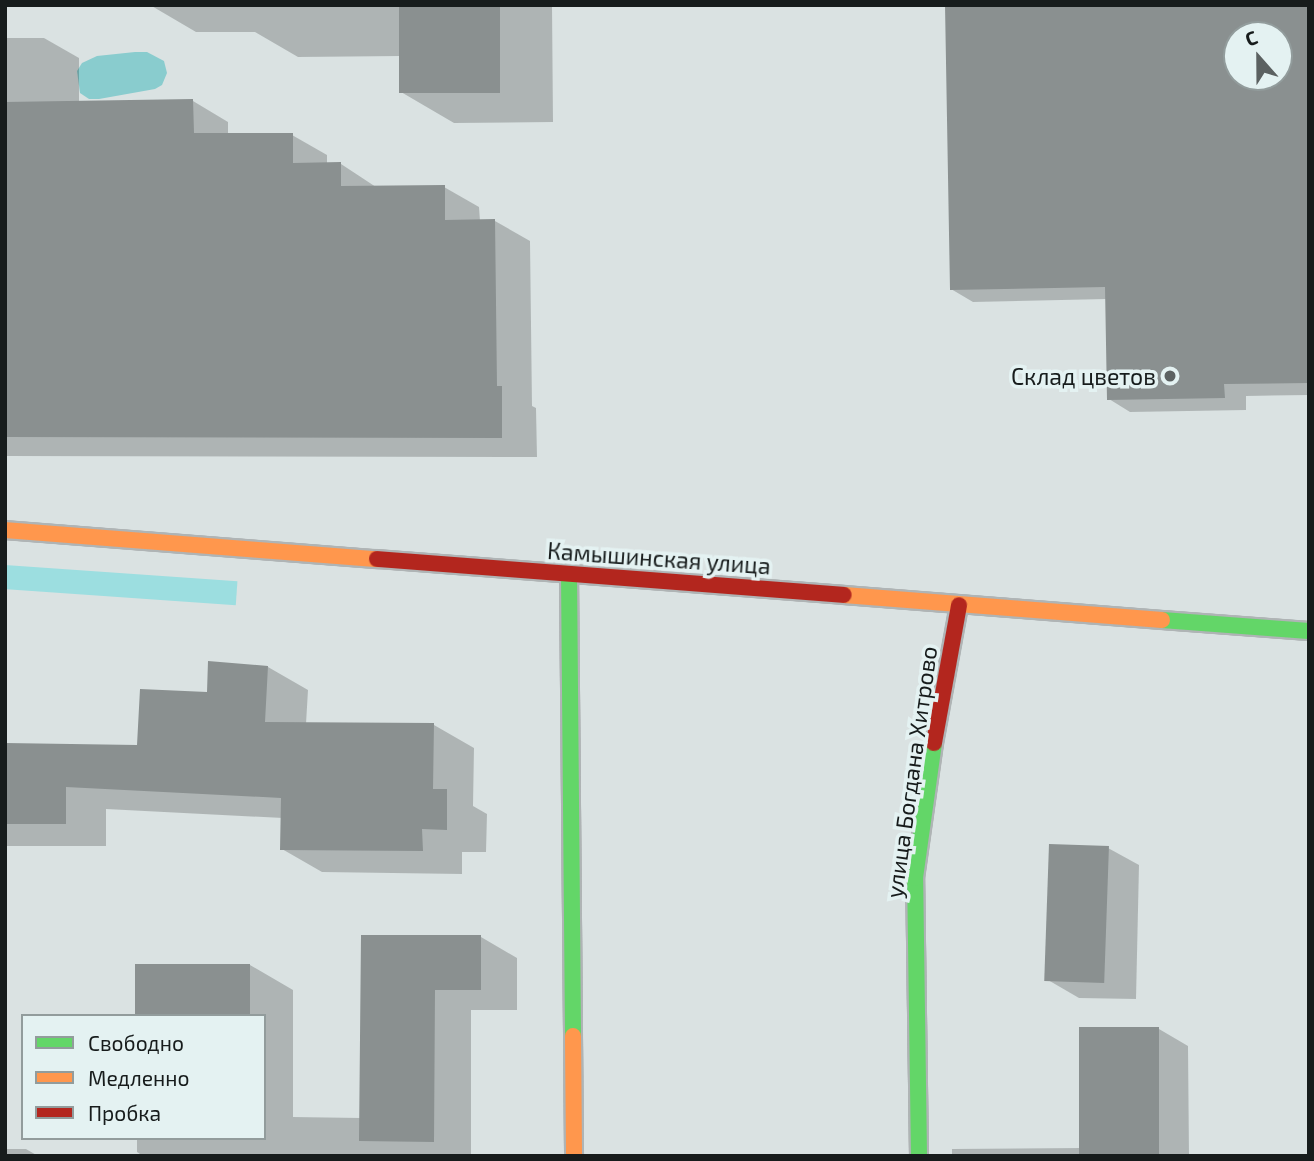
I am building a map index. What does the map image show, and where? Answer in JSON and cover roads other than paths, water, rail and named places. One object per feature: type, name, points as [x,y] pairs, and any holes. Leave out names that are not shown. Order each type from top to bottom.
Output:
[{"type":"street","name":"Камышинская улица","points":[[5,530],[959,606],[1309,631]]},
{"type":"street","points":[[569,574],[574,1156]]},
{"type":"street","name":"улица Богдана Хитрово","points":[[919,1156],[915,878],[937,720],[959,606]]},
{"type":"place","name":"Склад цветов","points":[[1170,376]]}]
